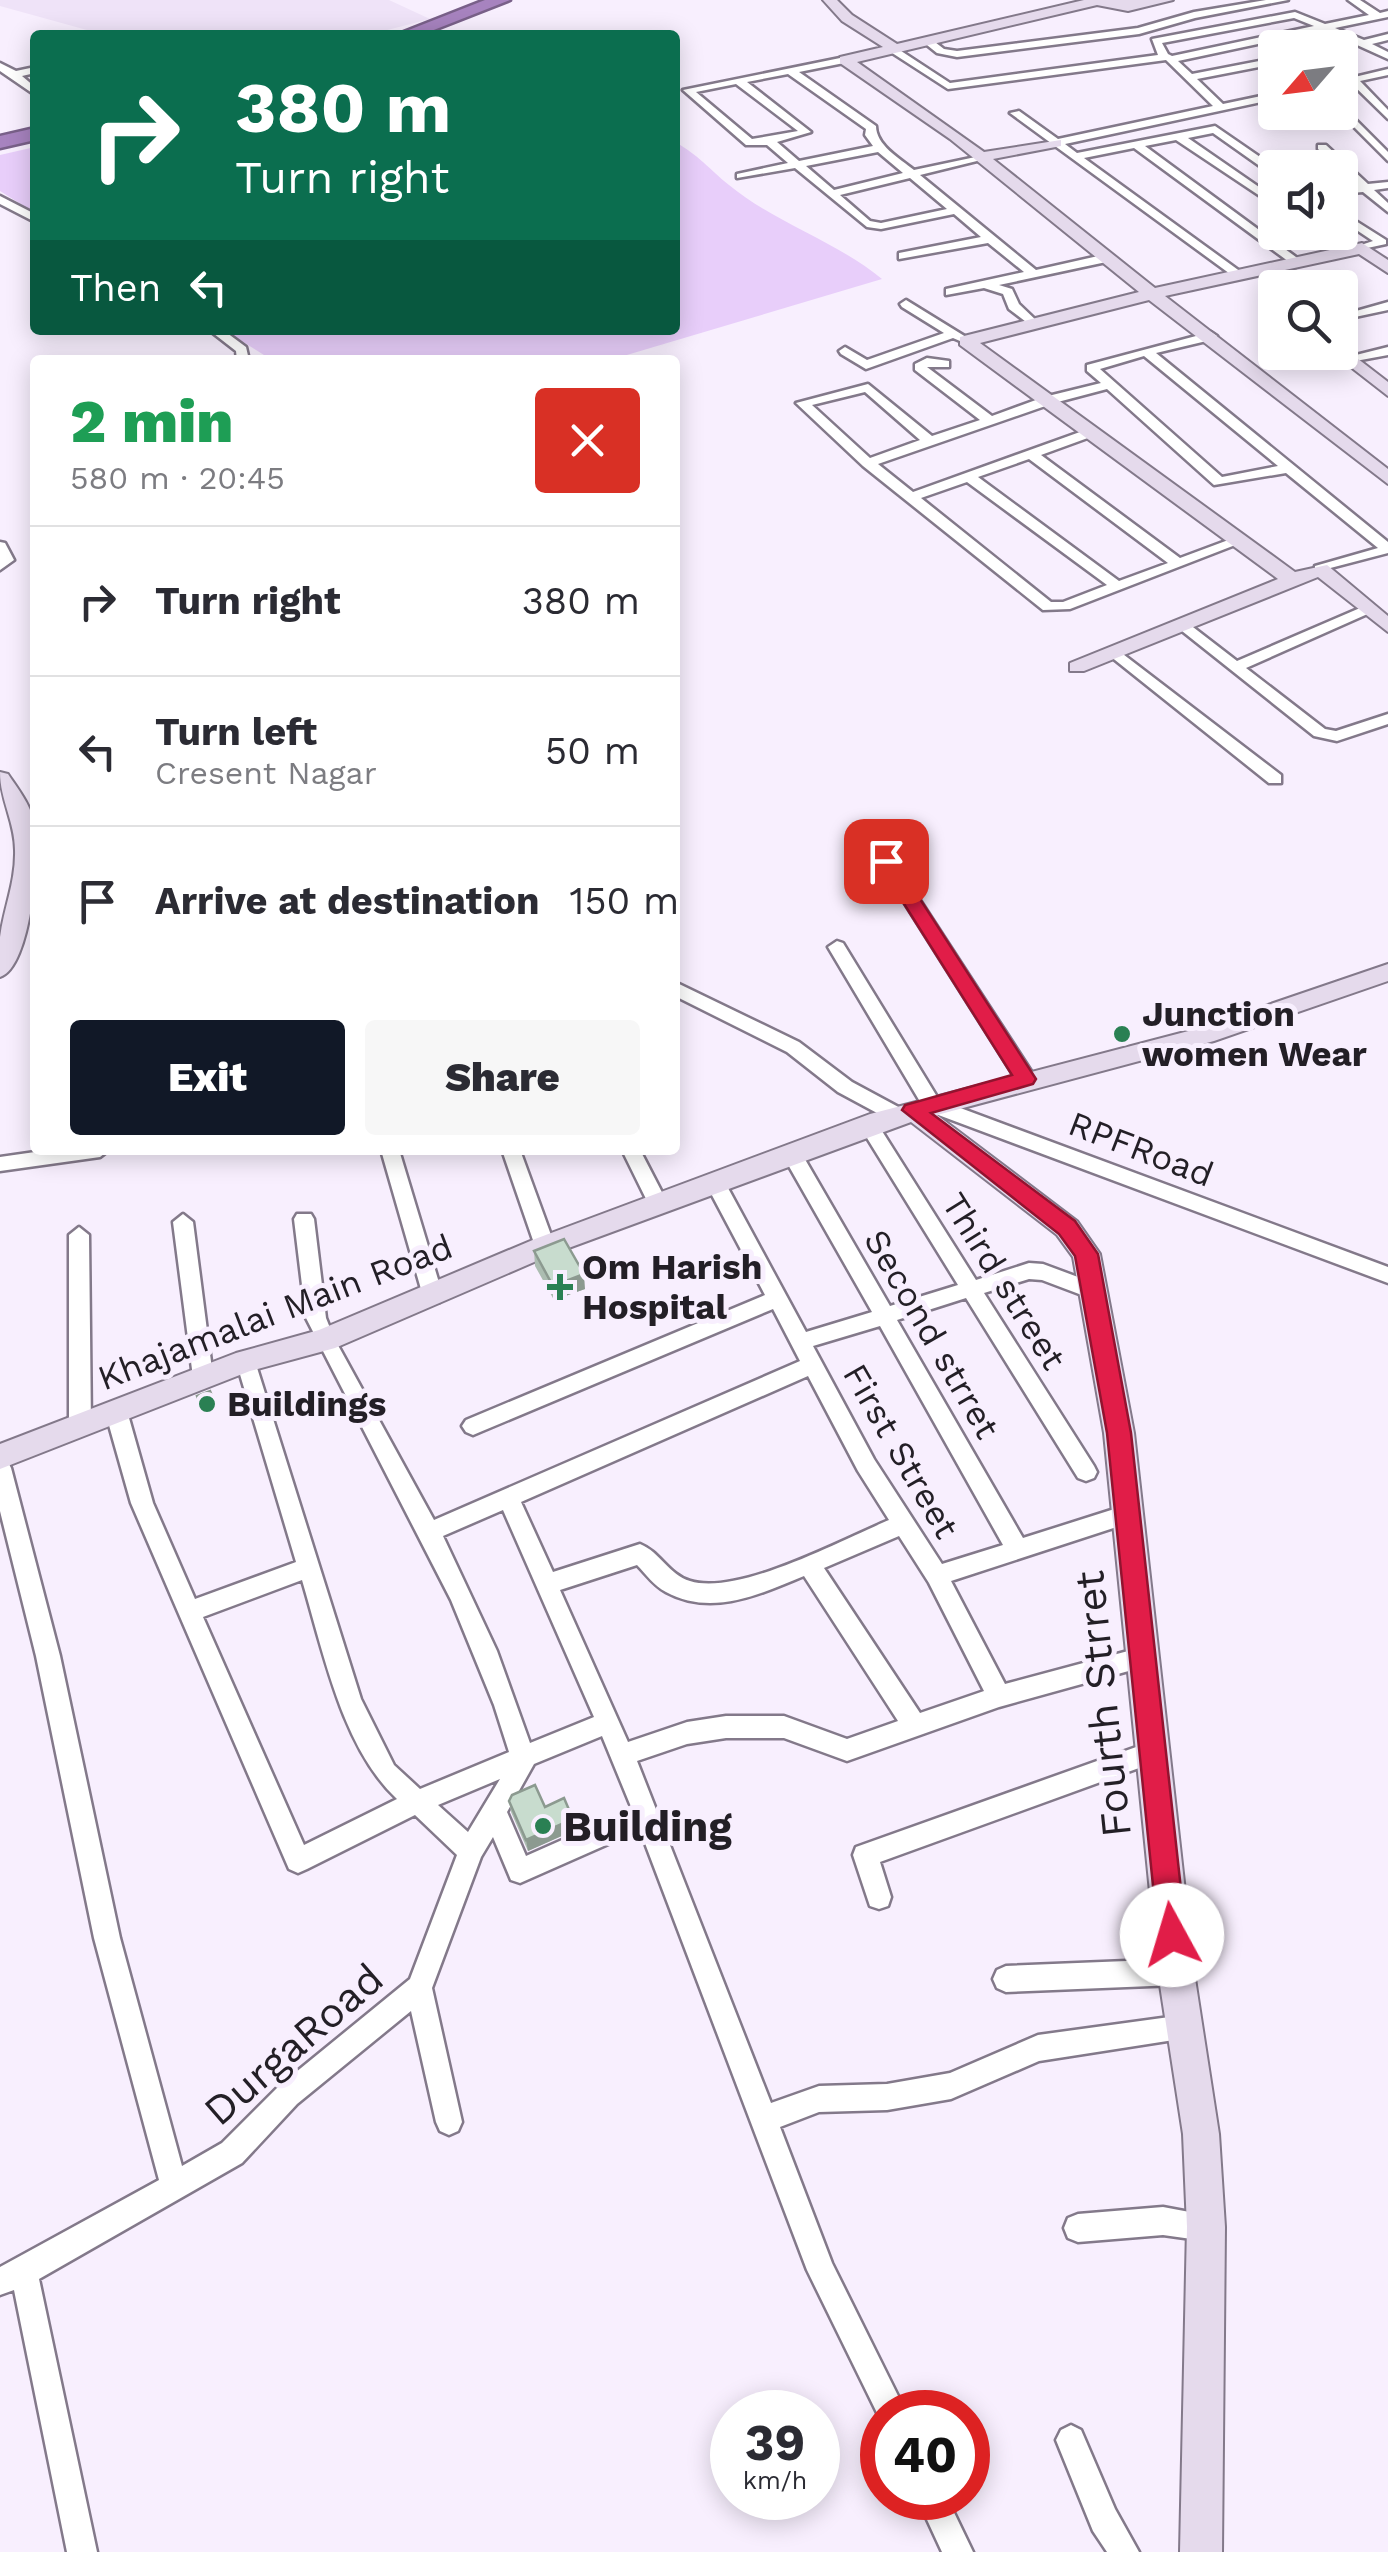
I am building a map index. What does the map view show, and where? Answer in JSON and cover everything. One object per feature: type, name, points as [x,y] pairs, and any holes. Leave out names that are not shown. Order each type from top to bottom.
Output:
[{"type":"highway","points":[[419,30],[500,0]]},
{"type":"highway","points":[[437,30],[518,0]]},
{"type":"highway","points":[[0,139],[30,133]]},
{"type":"street","points":[[830,0],[847,18],[948,86],[1168,58],[1383,15]]},
{"type":"street","points":[[680,91],[845,60],[1096,1],[1128,7],[1166,0]]},
{"type":"street","points":[[926,41],[946,54],[957,54],[1139,30],[1277,0],[1297,15],[1388,56]]},
{"type":"street","points":[[1353,0],[1383,15]]},
{"type":"street","points":[[1221,108],[1168,58],[1156,41],[1297,15]]},
{"type":"street","points":[[1358,44],[1388,38]]},
{"type":"street","points":[[845,60],[981,158],[1388,478]]},
{"type":"street","points":[[1190,78],[1258,64]]},
{"type":"street","points":[[0,66],[30,88]]},
{"type":"street","points":[[792,70],[872,128],[870,135],[880,148],[1032,273]]},
{"type":"street","points":[[14,74],[30,71]]},
{"type":"street","points":[[1358,78],[1388,72]]},
{"type":"street","points":[[726,149],[806,132],[739,81]]},
{"type":"street","points":[[1358,84],[1388,116]]},
{"type":"street","points":[[688,90],[726,124],[756,143]]},
{"type":"street","points":[[832,194],[1258,100]]},
{"type":"street","points":[[1015,113],[1250,277]]},
{"type":"street","points":[[1172,119],[1195,133]]},
{"type":"street","points":[[1358,127],[1388,158]]},
{"type":"street","points":[[1077,156],[1215,130],[1258,160]]},
{"type":"street","points":[[1178,136],[1258,191]]},
{"type":"street","points":[[769,140],[872,226],[954,210]]},
{"type":"street","points":[[1136,144],[1296,263]]},
{"type":"street","points":[[1322,147],[1388,209]]},
{"type":"street","points":[[742,176],[880,148]]},
{"type":"street","points":[[1358,188],[1388,185]]},
{"type":"street","points":[[0,199],[30,216]]},
{"type":"street","points":[[1358,225],[1385,241]]},
{"type":"street","points":[[936,230],[954,246]]},
{"type":"street","points":[[903,256],[988,239]]},
{"type":"street","points":[[1358,248],[1385,241]]},
{"type":"street","points":[[846,351],[866,365],[959,337],[1034,324],[1152,294],[1250,277],[1349,250]]},
{"type":"street","points":[[1355,250],[1388,268]]},
{"type":"street","points":[[950,292],[1107,258]]},
{"type":"street","points":[[985,285],[1008,292],[1012,306],[1034,324]]},
{"type":"street","points":[[906,304],[1050,400],[1236,542],[1293,580]]},
{"type":"street","points":[[1358,313],[1388,306]]},
{"type":"street","points":[[222,335],[242,350],[242,355]]},
{"type":"street","points":[[1211,336],[1092,364],[1109,385],[1218,482],[1289,468]]},
{"type":"street","points":[[1077,667],[1320,569],[1388,549],[1146,351]]},
{"type":"street","points":[[1358,353],[1388,351]]},
{"type":"street","points":[[945,364],[927,362],[919,367],[990,420]]},
{"type":"street","points":[[1358,365],[1388,391]]},
{"type":"street","points":[[868,463],[1050,400],[1109,385]]},
{"type":"street","points":[[930,442],[868,388],[803,404],[868,463],[1048,607],[1065,606],[1236,542]]},
{"type":"street","points":[[912,497],[1091,432]]},
{"type":"street","points":[[1030,453],[1179,564]]},
{"type":"street","points":[[968,476],[1118,587]]},
{"type":"street","points":[[0,546],[8,560],[0,566]]},
{"type":"street","points":[[1320,569],[1388,626]]},
{"type":"street","points":[[1235,667],[1368,608]]},
{"type":"street","points":[[1184,627],[1328,736],[1388,719]]},
{"type":"street","points":[[1116,653],[1275,779]]},
{"type":"street","points":[[0,759],[18,799],[26,831],[22,913],[0,969]]},
{"type":"street","points":[[0,779],[18,799]]},
{"type":"street","points":[[886,861],[1026,1079]]},
{"type":"street","points":[[837,946],[914,1110]]},
{"type":"street","name":"Khajamalai Main Road","points":[[0,1458],[246,1361],[325,1340],[545,1246],[868,1125],[1026,1079],[1205,1035],[1388,972]]},
{"type":"street","name":"RPFRoad","points":[[680,990],[793,1047],[845,1087],[1388,1276]]},
{"type":"street","name":"Fourth Strret","points":[[914,1110],[1067,1228],[1086,1254],[1095,1292],[1119,1433],[1176,1972],[1201,2134],[1206,2227],[1202,2552]]},
{"type":"street","name":"Third street","points":[[868,1125],[1086,1472]]},
{"type":"street","name":"Second strret","points":[[792,1154],[1016,1546]]},
{"type":"street","points":[[0,1164],[64,1155]]},
{"type":"street","points":[[391,1155],[433,1296]]},
{"type":"street","points":[[513,1155],[545,1246]]},
{"type":"street","points":[[634,1155],[658,1204]]},
{"type":"street","name":"First Street","points":[[715,1182],[866,1465],[937,1576],[1016,1546],[1127,1514]]},
{"type":"street","points":[[304,1220],[316,1318],[430,1532],[512,1719],[524,1760]]},
{"type":"street","points":[[183,1222],[202,1377]]},
{"type":"street","points":[[79,1235],[80,1427]]},
{"type":"street","points":[[801,1342],[970,1286],[1029,1271],[1095,1292]]},
{"type":"street","points":[[473,1426],[779,1298]]},
{"type":"street","points":[[246,1361],[350,1701],[386,1773],[471,1851]]},
{"type":"street","points":[[430,1532],[813,1365]]},
{"type":"street","points":[[116,1412],[142,1503],[298,1862],[416,1802],[608,1722]]},
{"type":"street","points":[[0,1468],[48,1656],[107,1938],[174,2186]]},
{"type":"street","points":[[510,1500],[622,1755],[822,2270],[879,2390]]},
{"type":"street","points":[[547,1584],[640,1554],[679,1588],[708,1594],[740,1590],[905,1523]]},
{"type":"street","points":[[809,1564],[914,1725]]},
{"type":"street","points":[[188,1612],[307,1568]]},
{"type":"street","points":[[937,1576],[999,1696]]},
{"type":"street","points":[[622,1755],[687,1733],[726,1726],[784,1728],[847,1750],[999,1696],[1143,1657]]},
{"type":"street","points":[[878,1898],[865,1854],[1152,1752]]},
{"type":"street","name":"DurgaRoad","points":[[12,2276],[232,2153],[288,2095],[419,1988],[471,1851],[524,1760]]},
{"type":"street","points":[[494,1810],[520,1870],[646,1815]]},
{"type":"street","points":[[1006,1979],[1176,1972]]},
{"type":"street","points":[[419,1988],[449,2122]]},
{"type":"street","points":[[762,2120],[818,2099],[886,2097],[972,2080],[1038,2048],[1184,2028]]},
{"type":"street","points":[[1078,2228],[1163,2221],[1206,2227]]},
{"type":"street","points":[[12,2276],[82,2552]]},
{"type":"street","points":[[1071,2440],[1104,2520],[1124,2552]]},
{"type":"street","points":[[943,2520],[958,2552]]},
{"type":"shaded area","points":[[0,0],[389,0],[430,19],[387,30],[87,30],[0,6]]},
{"type":"shaded area","points":[[680,145],[747,198],[882,279],[627,355],[264,355],[232,335],[680,335]]},
{"type":"shaded area","points":[[30,148],[30,210],[0,191],[0,155]]},
{"type":"building","points":[[564,1239],[584,1274],[553,1286],[534,1251]]},
{"type":"building","points":[[210,1391],[215,1403],[201,1408],[197,1396]]},
{"type":"building","points":[[535,1785],[545,1807],[564,1798],[573,1819],[526,1840],[509,1801],[512,1795]]},
{"type":"place","name":"Junction women Wear","points":[[1122,1034]]},
{"type":"place","name":"Om Harish Hospital","points":[[560,1287]]},
{"type":"place","name":"Buildings","points":[[207,1404]]},
{"type":"place","name":"Building","points":[[543,1826]]},
{"type":"route","points":[[886,861],[1026,1079],[913,1110],[1067,1228],[1086,1254],[1119,1433],[1172,1935]]}]
